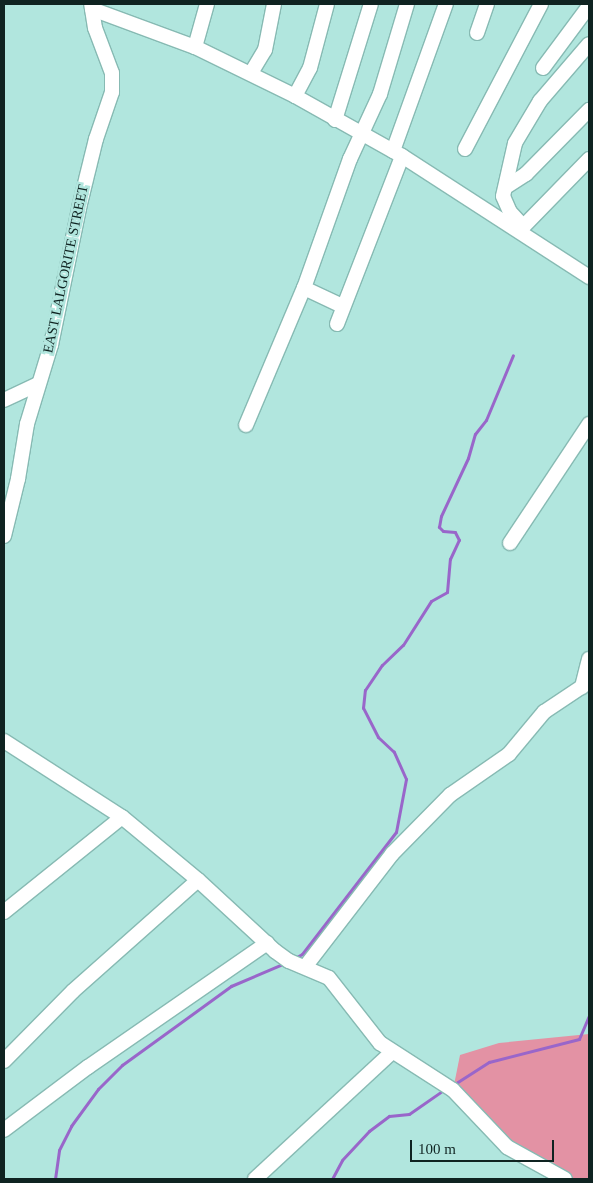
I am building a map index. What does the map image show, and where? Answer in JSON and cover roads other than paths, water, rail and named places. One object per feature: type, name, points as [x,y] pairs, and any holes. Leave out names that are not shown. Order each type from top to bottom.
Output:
[{"type":"street","points":[[196,47],[206,4]]},
{"type":"street","points":[[251,73],[265,50],[274,4]]},
{"type":"street","points":[[295,96],[310,68],[327,4]]},
{"type":"street","points":[[335,120],[371,4]]},
{"type":"street","points":[[246,426],[304,288],[337,191],[380,94],[407,4]]},
{"type":"street","points":[[337,324],[398,154],[446,4]]},
{"type":"street","points":[[477,33],[487,4]]},
{"type":"street","points":[[465,150],[541,4]]},
{"type":"street","points":[[91,6],[196,47],[295,96],[398,154],[521,228],[589,277]]},
{"type":"street","name":"EAST LALGORITE STREET","points":[[4,536],[18,480],[25,433],[51,345],[96,139],[112,92],[112,73],[95,28],[91,6]]},
{"type":"street","points":[[543,68],[589,6]]},
{"type":"street","points":[[521,228],[504,204],[515,143],[524,124],[589,44]]},
{"type":"street","points":[[506,187],[526,174],[589,110]]},
{"type":"street","points":[[521,228],[589,159]]},
{"type":"street","points":[[304,288],[342,306]]},
{"type":"street","points":[[4,400],[38,384]]},
{"type":"street","points":[[510,543],[589,424]]},
{"type":"street","points":[[305,967],[392,854],[450,795],[509,754],[544,712],[586,684],[589,659]]},
{"type":"street","points":[[4,741],[122,817],[198,880],[289,961],[329,978],[380,1043],[467,1102],[492,1133],[508,1147],[565,1179]]},
{"type":"street","points":[[4,912],[122,817]]},
{"type":"street","points":[[4,1061],[73,992],[198,880]]},
{"type":"street","points":[[4,1130],[88,1067],[267,943]]},
{"type":"street","points":[[255,1179],[392,1052]]},
{"type":"waterway","points":[[295,958],[302,954],[396,832],[406,779],[394,752],[378,737],[363,708],[365,690],[382,665],[403,645],[431,601],[447,592],[450,559],[459,540],[455,532],[443,531],[439,527],[441,516],[468,458],[475,434],[486,420],[513,355]]},
{"type":"waterway","points":[[55,1179],[59,1150],[71,1126],[98,1089],[122,1065],[231,986],[285,963]]},
{"type":"waterway","points":[[453,1085],[489,1062],[579,1039],[589,1016]]},
{"type":"waterway","points":[[332,1179],[342,1160],[369,1131],[389,1116],[409,1114],[445,1089]]}]
